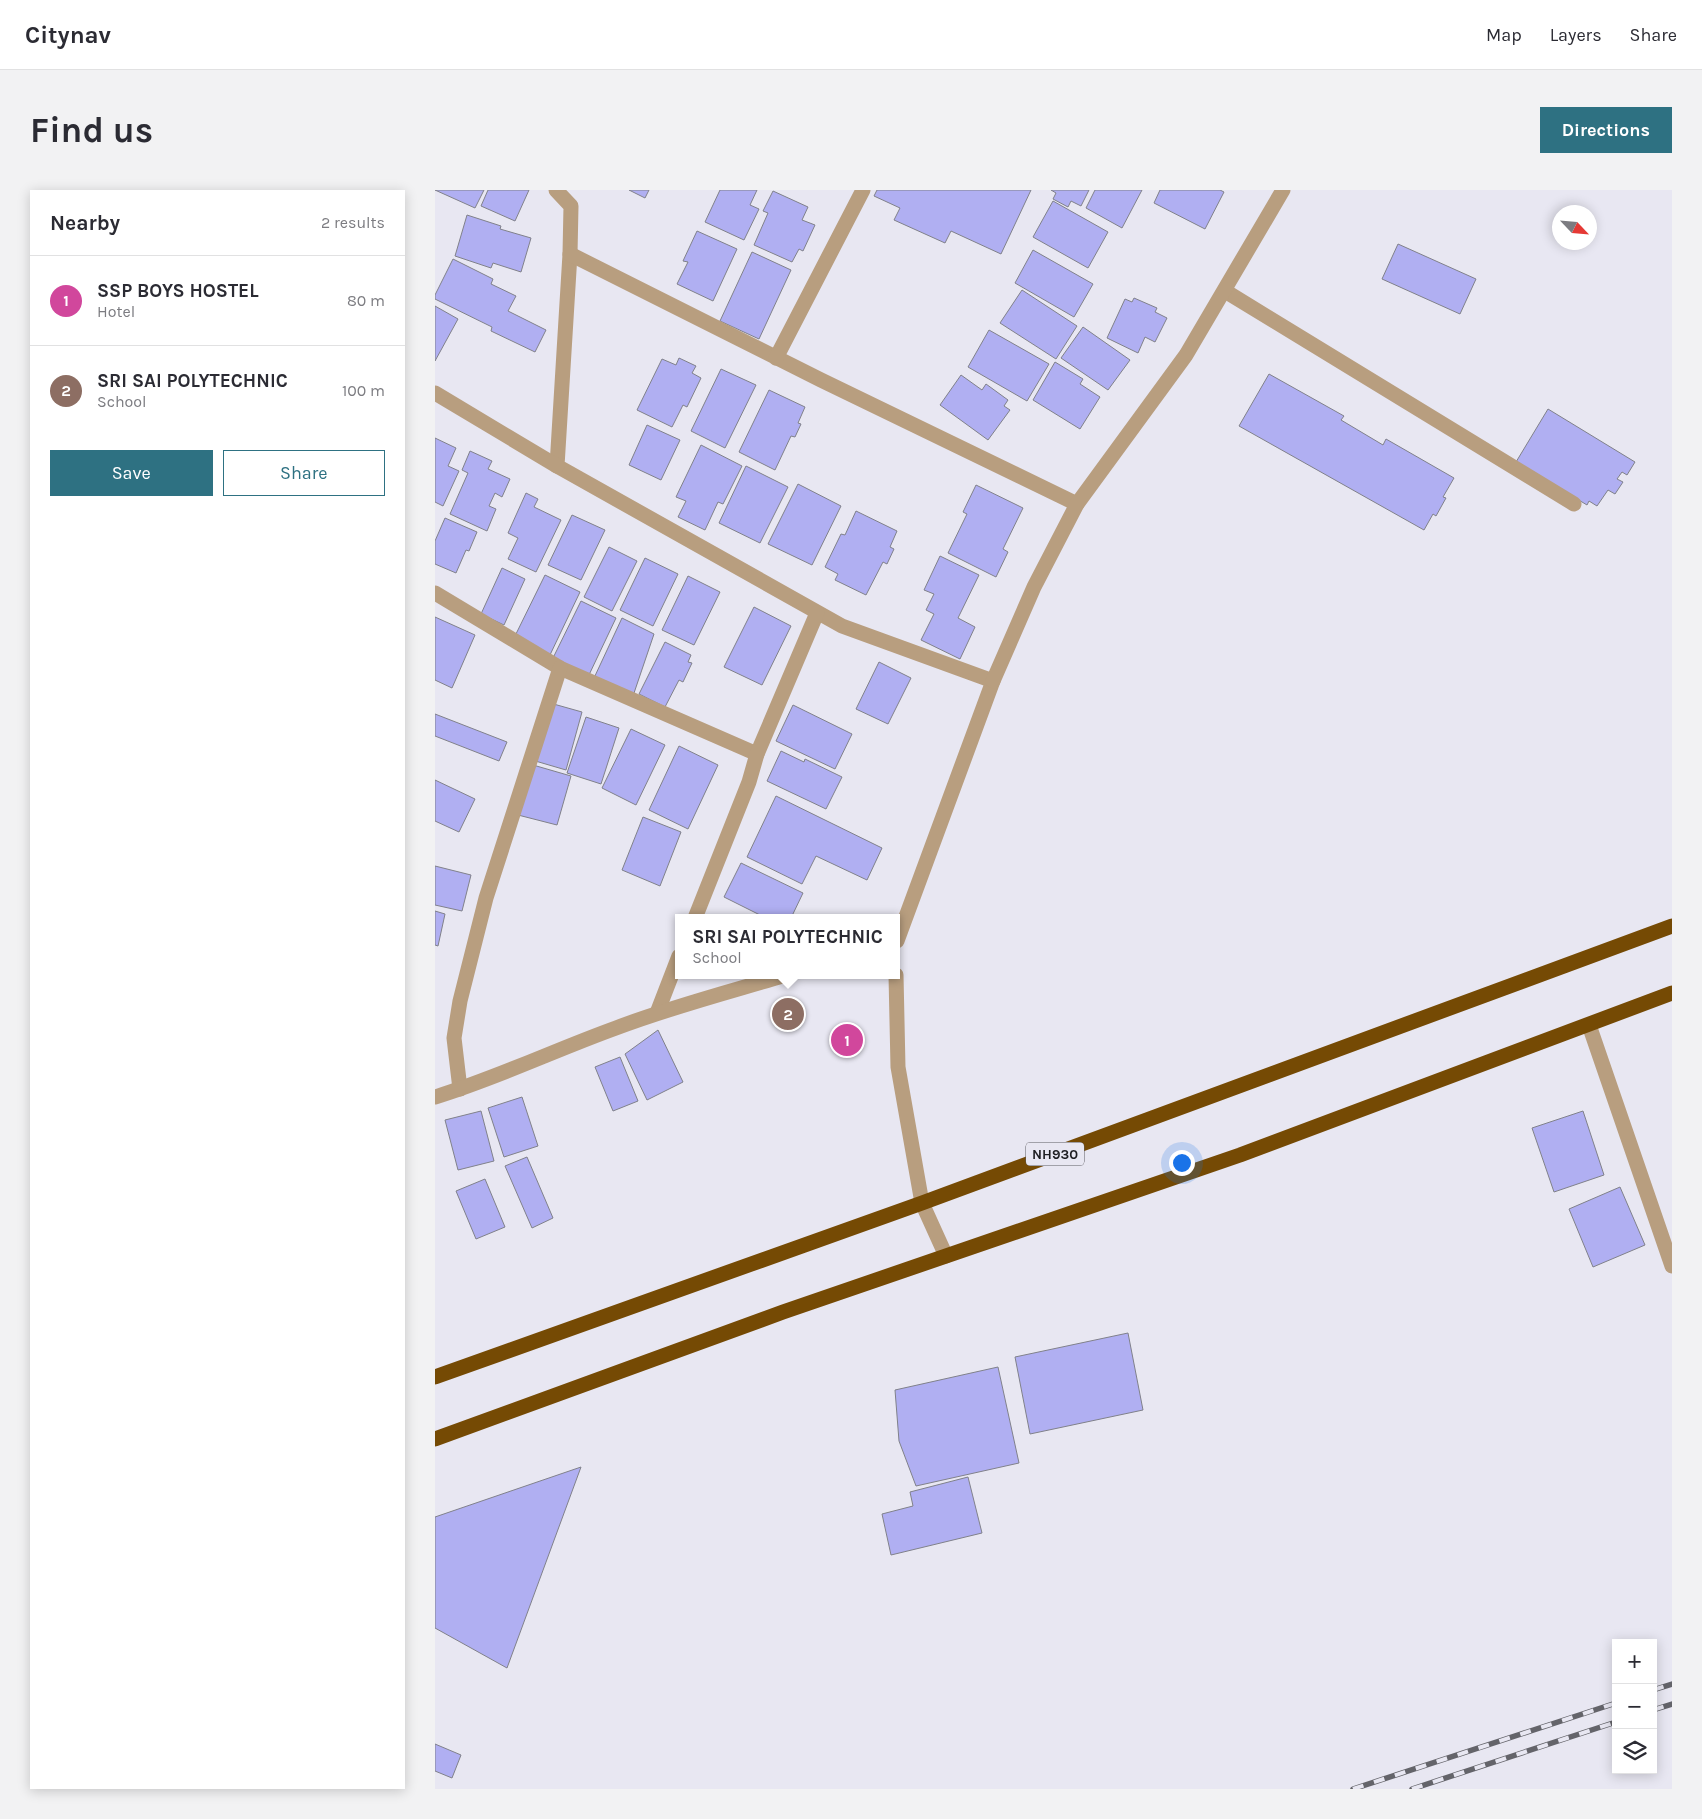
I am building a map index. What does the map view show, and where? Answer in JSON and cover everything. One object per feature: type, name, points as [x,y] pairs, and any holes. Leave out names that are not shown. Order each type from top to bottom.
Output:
[{"type":"highway","name":"NH930","points":[[435,1377],[923,1203],[1672,926]]},
{"type":"highway","points":[[435,1439],[783,1312],[1240,1155],[1672,993]]},
{"type":"street","points":[[556,190],[571,206],[571,254],[557,466]]},
{"type":"street","points":[[900,933],[993,681],[1034,587],[1077,504],[1187,355],[1283,190]]},
{"type":"street","points":[[776,358],[858,192]]},
{"type":"street","points":[[571,254],[776,358],[1077,504]]},
{"type":"street","points":[[1225,291],[1574,504]]},
{"type":"street","points":[[435,393],[557,466],[842,626],[993,681]]},
{"type":"street","points":[[435,593],[560,668],[757,754]]},
{"type":"street","points":[[697,914],[749,782],[757,754],[817,613]]},
{"type":"street","points":[[460,1089],[454,1038],[460,1001],[486,898],[560,668]]},
{"type":"street","points":[[657,1013],[675,966]]},
{"type":"street","points":[[435,1098],[478,1084],[614,1028],[657,1013],[772,979]]},
{"type":"street","points":[[897,979],[898,1067],[923,1203],[946,1256]]},
{"type":"street","points":[[1589,1025],[1672,1266]]},
{"type":"building","points":[[435,190],[484,190],[475,208]]},
{"type":"building","points":[[488,190],[529,190],[515,221],[481,206]]},
{"type":"building","points":[[629,190],[649,190],[645,198]]},
{"type":"building","points":[[720,190],[757,190],[750,205],[759,209],[744,240],[705,222]]},
{"type":"building","points":[[877,190],[1031,190],[1001,254],[951,231],[945,243],[894,220],[900,208],[874,196]]},
{"type":"building","points":[[1051,190],[1089,190],[1081,206],[1071,201],[1068,207],[1053,199],[1056,193]]},
{"type":"building","points":[[1095,190],[1142,190],[1122,228],[1086,208]]},
{"type":"building","points":[[1160,190],[1220,190],[1224,192],[1205,229],[1154,203]]},
{"type":"building","points":[[773,191],[808,207],[802,220],[815,225],[803,251],[799,249],[792,262],[754,245],[768,213],[763,211]]},
{"type":"building","points":[[1053,201],[1108,232],[1088,268],[1033,237]]},
{"type":"building","points":[[467,215],[501,226],[500,229],[531,238],[521,272],[493,263],[491,268],[455,256]]},
{"type":"building","points":[[697,231],[737,249],[713,301],[677,284],[688,262],[683,261]]},
{"type":"building","points":[[1398,244],[1476,279],[1460,314],[1382,279]]},
{"type":"building","points":[[1033,250],[1093,284],[1074,317],[1015,283]]},
{"type":"building","points":[[752,252],[791,270],[759,339],[720,321]]},
{"type":"building","points":[[453,259],[493,279],[491,284],[516,296],[508,311],[546,330],[535,352],[491,331],[492,327],[435,299],[435,295]]},
{"type":"building","points":[[1022,290],[1077,326],[1056,359],[1000,323]]},
{"type":"building","points":[[1134,298],[1157,308],[1155,312],[1167,318],[1155,342],[1145,337],[1138,353],[1107,338],[1125,299],[1132,302]]},
{"type":"building","points":[[435,306],[458,319],[435,361]]},
{"type":"building","points":[[1083,327],[1130,360],[1108,390],[1061,358]]},
{"type":"building","points":[[989,330],[1049,364],[1027,401],[968,367]]},
{"type":"building","points":[[679,358],[696,366],[692,373],[701,378],[687,407],[683,405],[672,427],[637,410],[662,359],[676,365]]},
{"type":"building","points":[[1055,362],[1083,379],[1080,384],[1100,397],[1080,429],[1033,400]]},
{"type":"building","points":[[721,369],[756,385],[725,448],[691,431]]},
{"type":"building","points":[[1269,374],[1344,416],[1341,420],[1383,445],[1386,439],[1454,478],[1443,497],[1446,498],[1436,516],[1433,514],[1424,530],[1239,426]]},
{"type":"building","points":[[961,375],[982,390],[986,384],[1008,400],[1004,406],[1010,410],[988,440],[940,405]]},
{"type":"building","points":[[769,390],[805,407],[798,423],[801,424],[795,437],[791,436],[775,470],[739,452]]},
{"type":"building","points":[[1548,409],[1635,462],[1627,475],[1622,472],[1617,479],[1623,482],[1615,494],[1608,490],[1597,506],[1589,501],[1587,505],[1516,462]]},
{"type":"building","points":[[647,425],[680,440],[661,480],[629,465]]},
{"type":"building","points":[[435,438],[456,448],[448,466],[459,471],[443,506],[435,502]]},
{"type":"building","points":[[701,445],[742,466],[723,504],[718,502],[705,530],[678,517],[686,501],[676,497]]},
{"type":"building","points":[[470,451],[492,461],[488,469],[510,479],[502,497],[495,493],[489,506],[496,509],[487,531],[450,514],[468,473],[462,470]]},
{"type":"building","points":[[746,466],[788,487],[760,543],[719,523]]},
{"type":"building","points":[[798,484],[841,506],[812,565],[768,544]]},
{"type":"building","points":[[976,485],[1023,508],[1003,549],[1008,552],[996,577],[948,553],[967,514],[963,512]]},
{"type":"building","points":[[526,493],[538,499],[534,507],[561,520],[536,572],[508,559],[518,538],[508,533]]},
{"type":"building","points":[[856,511],[897,531],[890,547],[894,549],[887,564],[883,562],[866,595],[835,580],[838,574],[825,567],[841,534],[845,535]]},
{"type":"building","points":[[572,515],[605,530],[581,580],[548,565]]},
{"type":"building","points":[[445,518],[477,532],[469,551],[466,550],[456,573],[435,564],[435,541]]},
{"type":"building","points":[[609,547],[637,561],[612,611],[584,597]]},
{"type":"building","points":[[940,556],[979,575],[958,618],[975,627],[960,659],[921,640],[934,614],[926,610],[934,594],[924,590]]},
{"type":"building","points":[[645,558],[678,574],[653,626],[620,610]]},
{"type":"building","points":[[502,568],[525,579],[504,625],[481,614]]},
{"type":"building","points":[[545,575],[580,592],[549,657],[513,640]]},
{"type":"building","points":[[688,576],[720,592],[694,645],[662,630]]},
{"type":"building","points":[[581,601],[616,618],[588,677],[552,660]]},
{"type":"building","points":[[754,607],[791,626],[762,685],[724,667]]},
{"type":"building","points":[[435,617],[475,635],[452,688],[435,680]]},
{"type":"building","points":[[622,618],[654,634],[633,696],[594,678]]},
{"type":"building","points":[[665,642],[691,655],[688,662],[692,663],[683,682],[679,680],[665,707],[639,694]]},
{"type":"building","points":[[879,662],[911,678],[888,724],[856,709]]},
{"type":"building","points":[[550,703],[582,712],[566,770],[532,760]]},
{"type":"building","points":[[793,705],[852,734],[835,769],[776,741]]},
{"type":"building","points":[[435,714],[507,742],[499,761],[435,736]]},
{"type":"building","points":[[586,717],[619,728],[601,784],[567,773]]},
{"type":"building","points":[[631,729],[665,745],[636,805],[602,788]]},
{"type":"building","points":[[679,746],[718,765],[688,829],[649,810]]},
{"type":"building","points":[[781,751],[804,762],[805,759],[842,777],[826,809],[767,781]]},
{"type":"building","points":[[533,765],[571,776],[557,825],[518,815]]},
{"type":"building","points":[[435,780],[475,799],[459,832],[435,821]]},
{"type":"building","points":[[776,796],[882,848],[867,880],[816,856],[802,884],[747,857]]},
{"type":"building","points":[[643,817],[681,832],[660,886],[622,870]]},
{"type":"building","points":[[741,863],[803,893],[793,914],[758,914],[724,897]]},
{"type":"building","points":[[435,866],[471,875],[462,911],[435,905]]},
{"type":"building","points":[[435,911],[445,914],[438,946],[435,945]]},
{"type":"building","points":[[658,1030],[683,1082],[647,1100],[625,1054]]},
{"type":"building","points":[[620,1057],[638,1101],[613,1111],[595,1067]]},
{"type":"building","points":[[522,1097],[538,1146],[504,1157],[488,1108]]},
{"type":"building","points":[[481,1111],[494,1161],[458,1170],[445,1120]]},
{"type":"building","points":[[1583,1111],[1604,1175],[1554,1192],[1532,1128]]},
{"type":"building","points":[[527,1157],[553,1218],[532,1228],[505,1166]]},
{"type":"building","points":[[485,1179],[505,1227],[476,1239],[456,1191]]},
{"type":"building","points":[[1620,1187],[1645,1245],[1593,1267],[1569,1209]]},
{"type":"building","points":[[1128,1333],[1143,1410],[1030,1434],[1015,1357]]},
{"type":"building","points":[[998,1367],[1019,1463],[916,1486],[899,1441],[895,1390]]},
{"type":"building","points":[[581,1467],[507,1668],[435,1628],[435,1517]]},
{"type":"building","points":[[968,1477],[982,1533],[891,1555],[882,1514],[913,1506],[910,1492]]},
{"type":"building","points":[[435,1744],[461,1755],[452,1778],[435,1771]]},
{"type":"railway","points":[[1657,1689],[1672,1684]]},
{"type":"railway","points":[[1353,1789],[1612,1704]]},
{"type":"railway","points":[[1657,1709],[1672,1704]]},
{"type":"railway","points":[[1412,1789],[1612,1723]]},
{"type":"place","name":"SRI SAI POLYTECHNIC","points":[[788,1014]]},
{"type":"place","name":"SSP BOYS HOSTEL","points":[[847,1040]]}]
